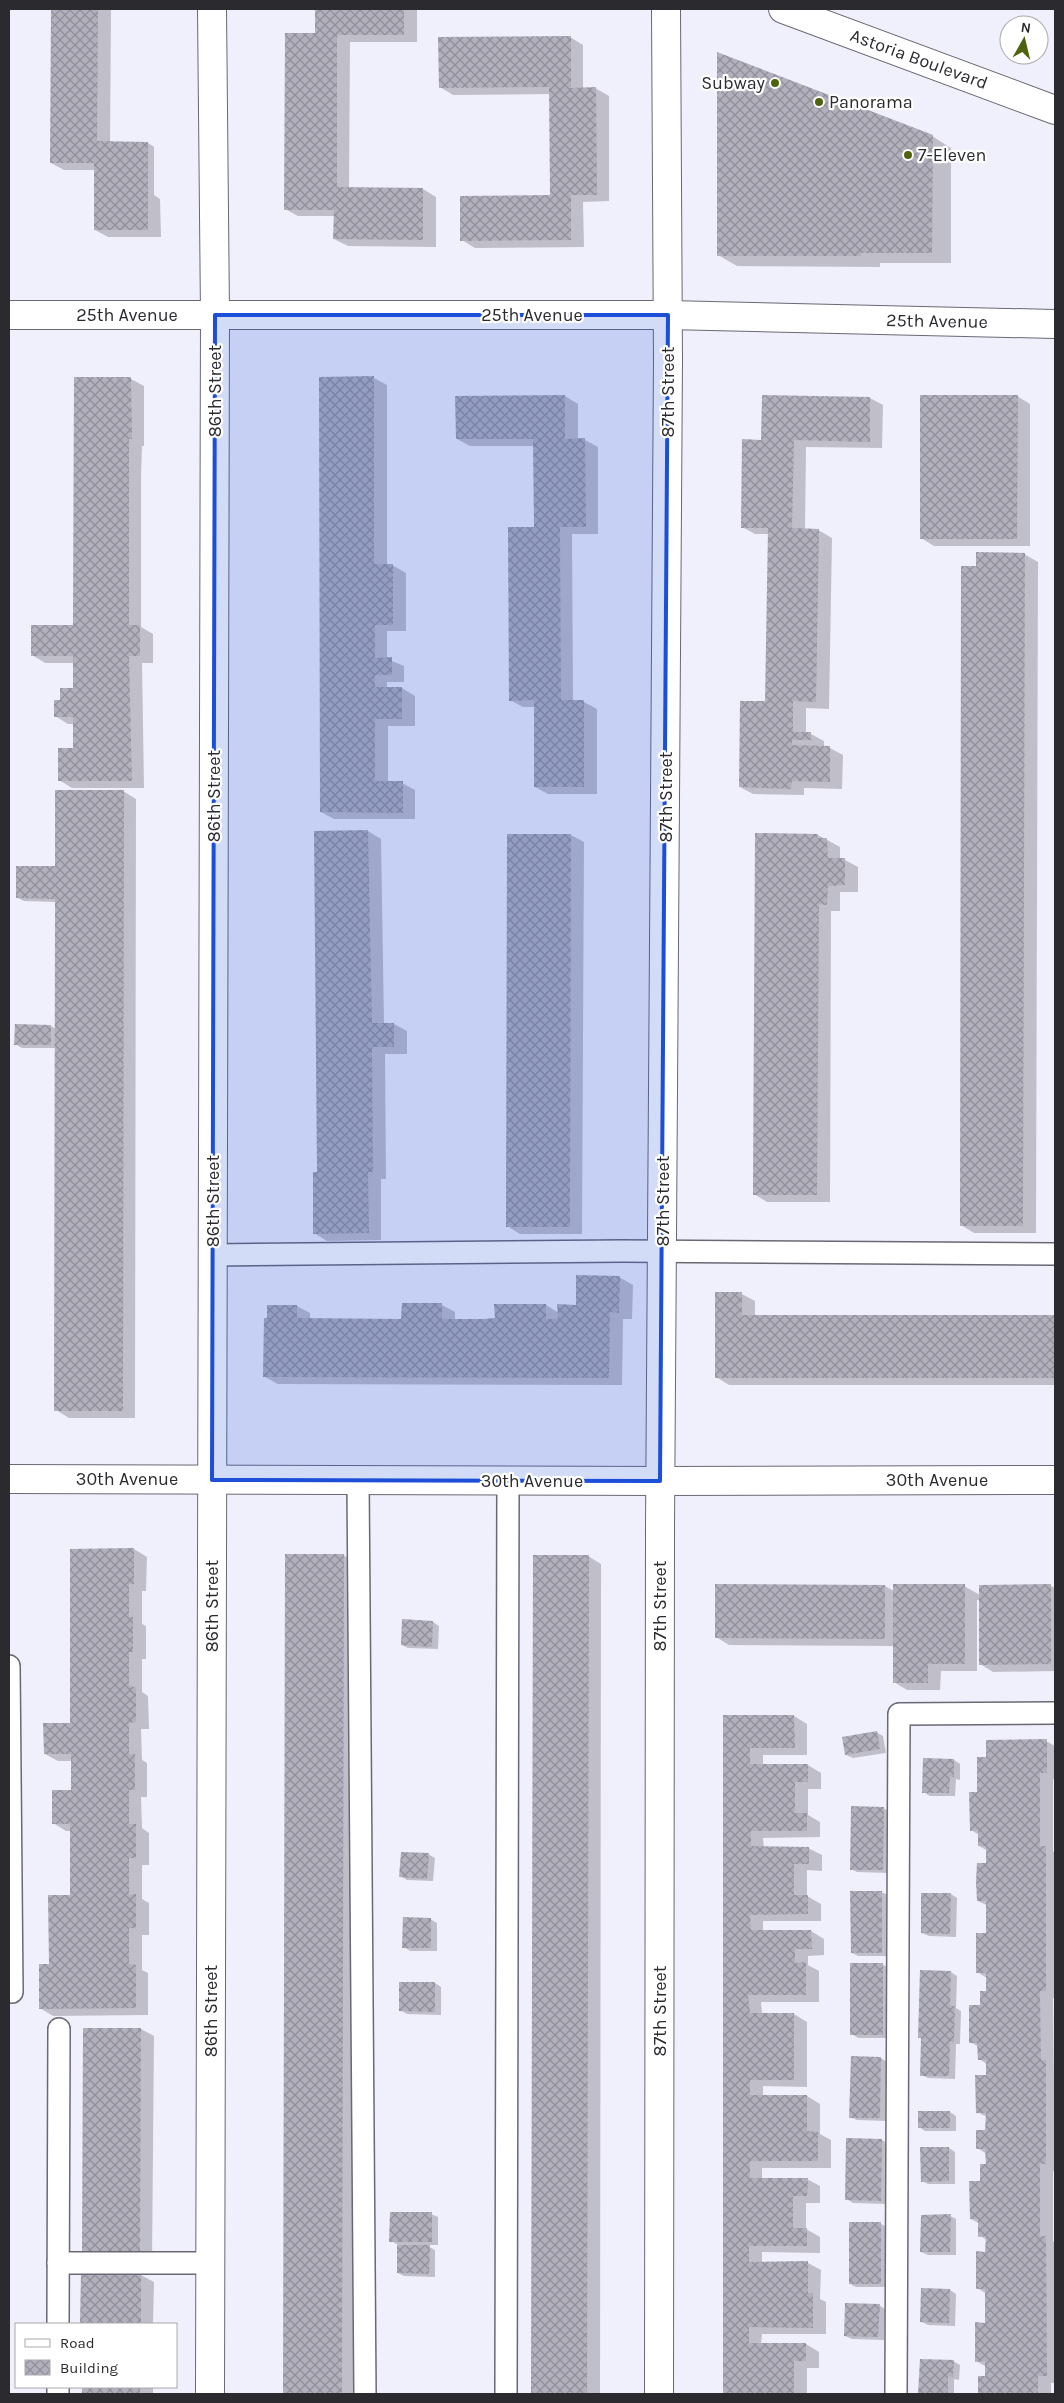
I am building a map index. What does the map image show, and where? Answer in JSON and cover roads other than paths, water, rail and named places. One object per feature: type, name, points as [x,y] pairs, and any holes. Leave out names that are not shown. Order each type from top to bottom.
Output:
[{"type":"street","name":"86th Street","points":[[210,2394],[215,315],[212,9]]},
{"type":"street","name":"87th Street","points":[[659,2394],[660,1481],[668,315],[666,9]]},
{"type":"street","name":"Astoria Boulevard","points":[[783,9],[1055,110]]},
{"type":"street","name":"25th Avenue","points":[[9,315],[668,315],[1055,324]]},
{"type":"street","name":"30th Avenue","points":[[9,1479],[508,1481],[1055,1480]]},
{"type":"lane","points":[[213,1255],[663,1251],[1055,1254]]},
{"type":"lane","points":[[358,1480],[364,2394]]},
{"type":"lane","points":[[506,2394],[508,1481]]},
{"type":"lane","points":[[9,1666],[12,1992]]},
{"type":"lane","points":[[896,2394],[899,1714],[1055,1714]]},
{"type":"lane","points":[[58,2323],[59,2029]]},
{"type":"lane","points":[[58,2263],[211,2263]]},
{"type":"place","name":"Subway","points":[[775,83]]},
{"type":"place","name":"Panorama","points":[[819,102]]},
{"type":"place","name":"7-Eleven","points":[[908,155]]}]
